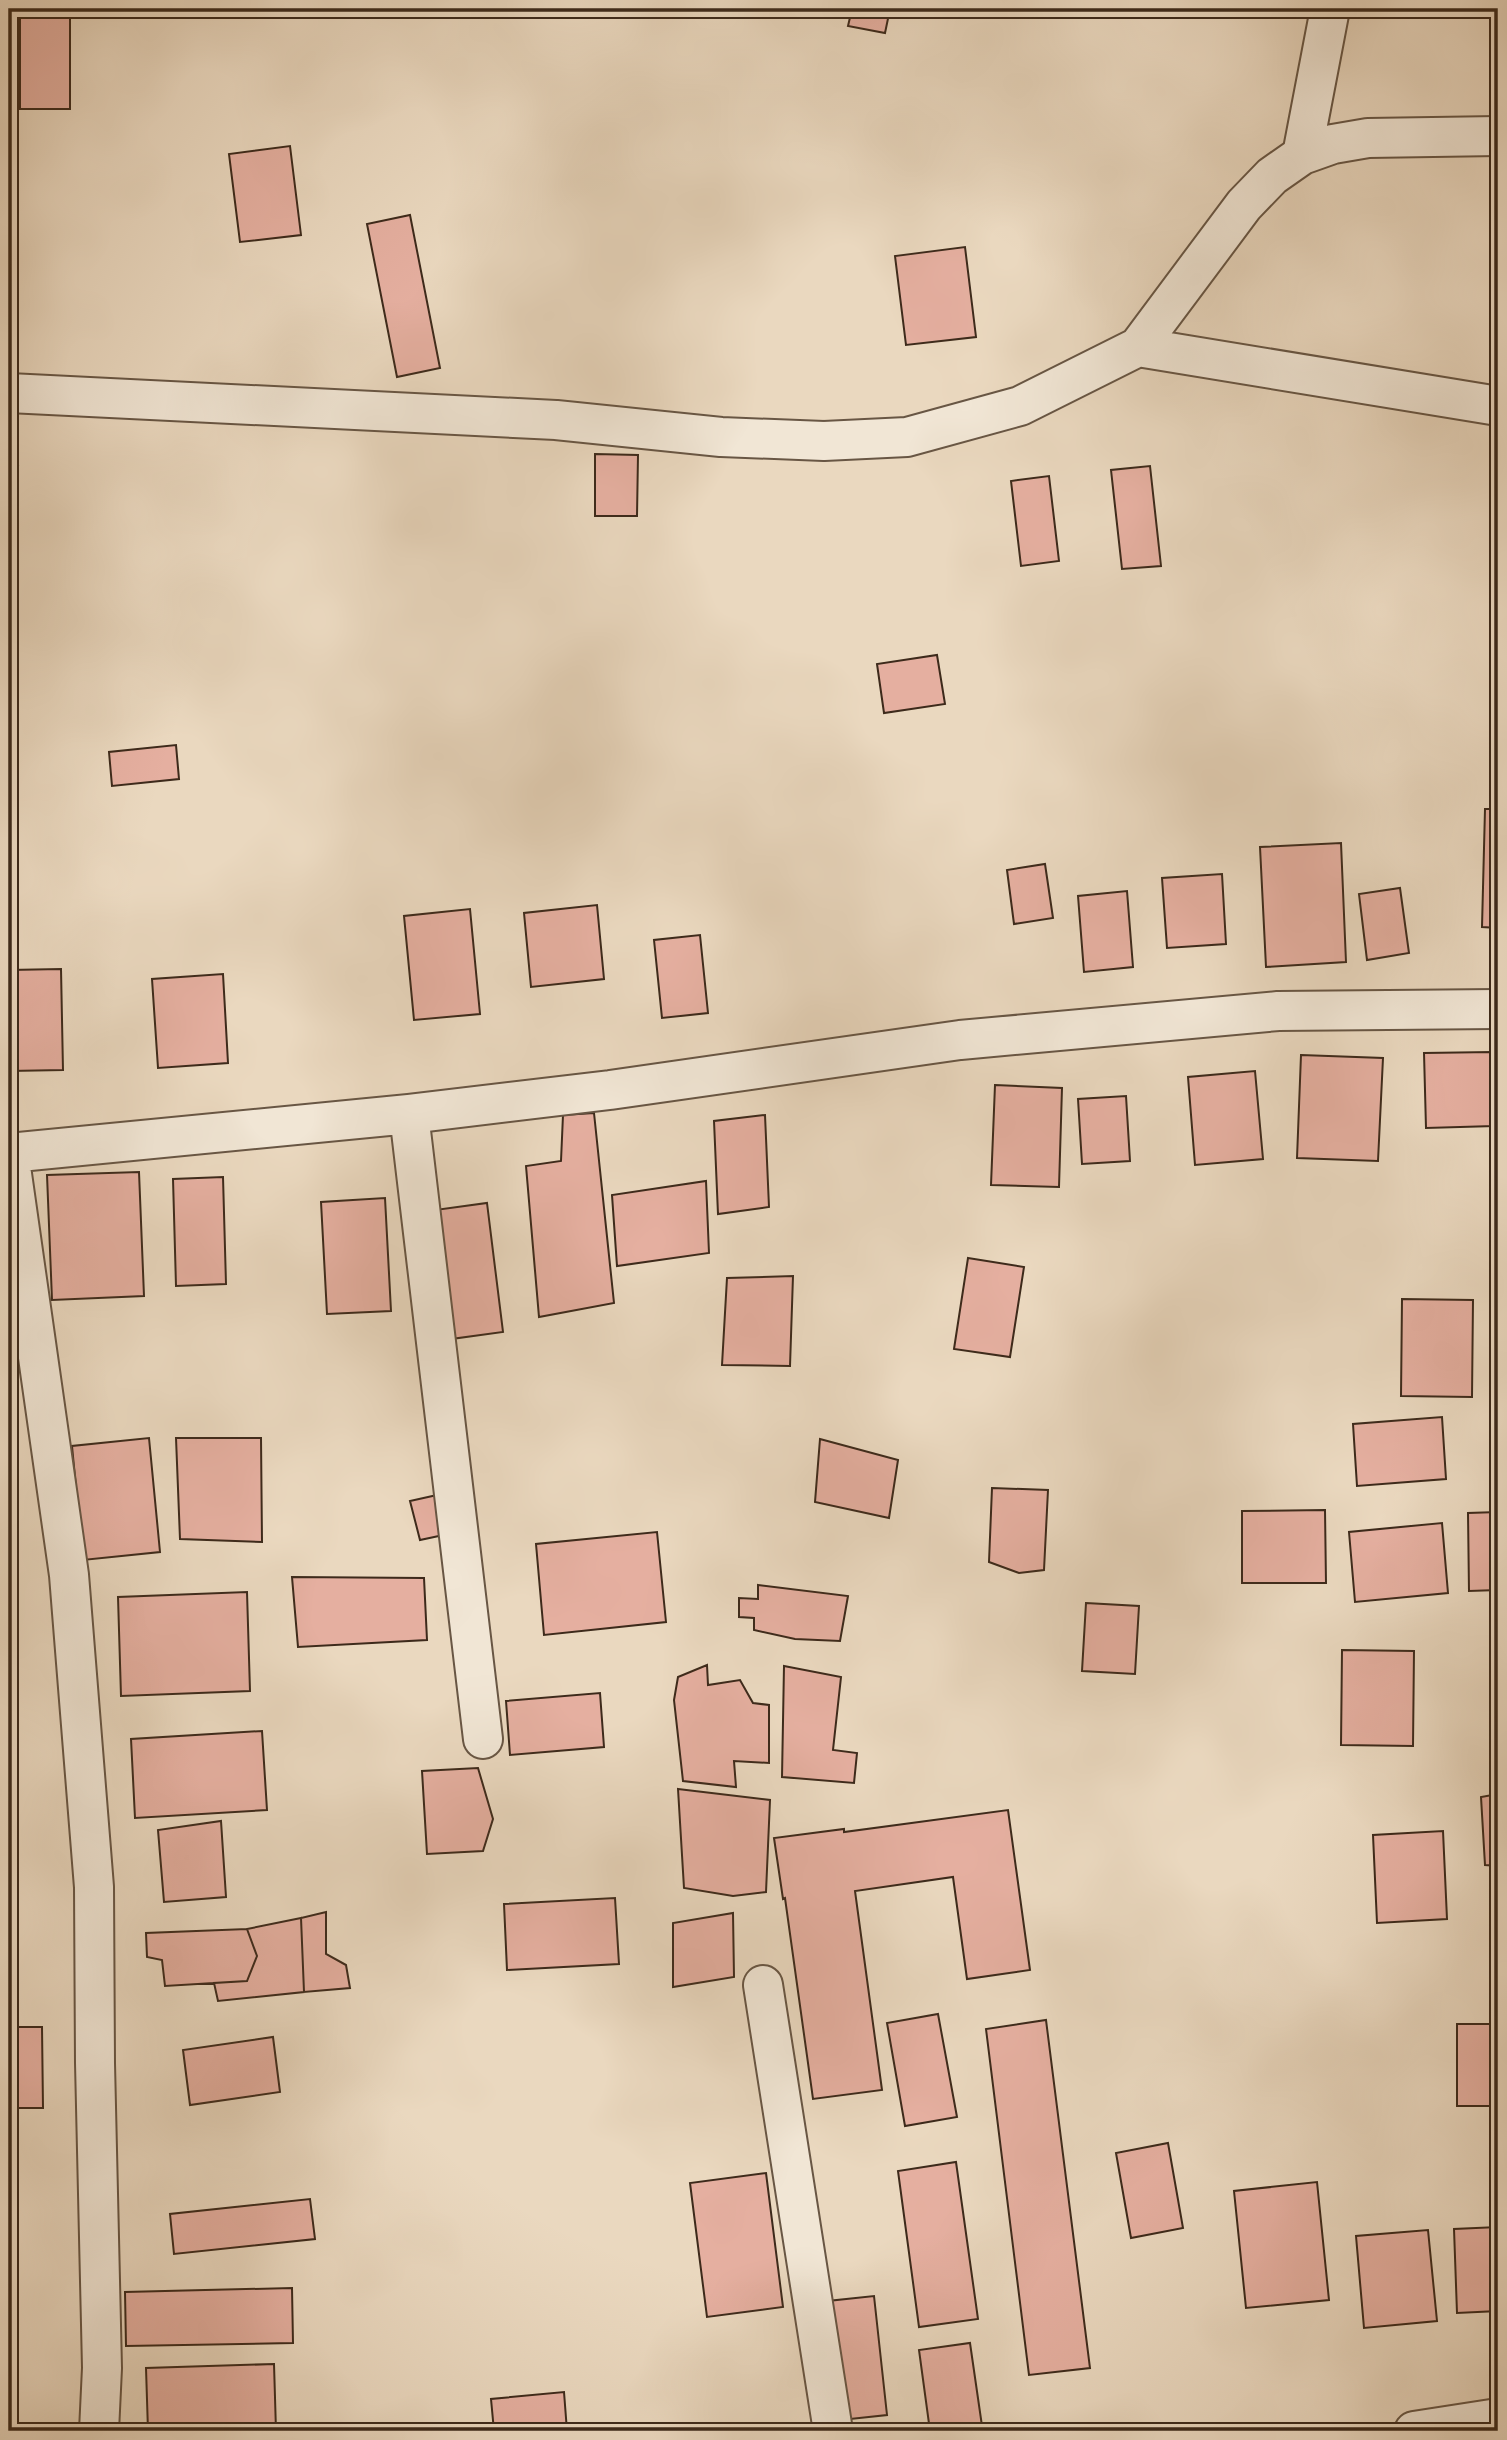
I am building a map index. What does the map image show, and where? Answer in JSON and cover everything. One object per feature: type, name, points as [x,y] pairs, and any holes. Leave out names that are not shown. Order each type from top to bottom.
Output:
[{"type":"street","points":[[1302,155],[1330,9]]},
{"type":"street","points":[[9,393],[556,420],[722,437],[824,442],[907,437],[1020,406],[1138,347],[1244,205],[1272,176],[1302,155],[1333,144],[1368,138],[1498,136]]},
{"type":"street","points":[[1138,347],[1498,406]]},
{"type":"street","points":[[99,2431],[102,2368],[95,2077],[94,1887],[69,1575],[9,1153],[409,1114],[610,1090],[974,1039],[1278,1011],[1498,1009]]},
{"type":"street","points":[[409,1114],[483,1739]]},
{"type":"street","points":[[763,1985],[833,2431]]},
{"type":"street","points":[[1414,2431],[1498,2418]]},
{"type":"building","points":[[20,9],[70,9],[70,109],[20,109]]},
{"type":"building","points":[[852,9],[890,9],[885,33],[848,26]]},
{"type":"building","points":[[290,146],[301,235],[240,242],[229,154]]},
{"type":"building","points":[[410,215],[440,368],[397,377],[367,224]]},
{"type":"building","points":[[965,247],[976,337],[906,345],[895,256]]},
{"type":"building","points":[[595,454],[638,455],[637,516],[595,516]]},
{"type":"building","points":[[9,464],[18,466],[9,522]]},
{"type":"building","points":[[1150,466],[1161,566],[1122,569],[1111,470]]},
{"type":"building","points":[[1049,476],[1059,561],[1021,566],[1011,481]]},
{"type":"building","points":[[937,655],[945,704],[884,713],[877,664]]},
{"type":"building","points":[[176,745],[179,779],[112,786],[109,752]]},
{"type":"building","points":[[1485,809],[1498,809],[1498,928],[1482,927]]},
{"type":"building","points":[[1341,843],[1346,962],[1266,967],[1260,847]]},
{"type":"building","points":[[1045,864],[1053,918],[1014,924],[1007,870]]},
{"type":"building","points":[[1222,874],[1226,944],[1167,948],[1162,878]]},
{"type":"building","points":[[1400,888],[1409,953],[1367,960],[1359,894]]},
{"type":"building","points":[[1127,891],[1133,967],[1084,972],[1078,896]]},
{"type":"building","points":[[597,905],[604,979],[531,987],[524,913]]},
{"type":"building","points":[[470,909],[480,1014],[414,1020],[404,916]]},
{"type":"building","points":[[700,935],[708,1013],[662,1018],[654,940]]},
{"type":"building","points":[[61,969],[63,1070],[9,1071],[9,970]]},
{"type":"building","points":[[223,974],[228,1063],[158,1068],[152,979]]},
{"type":"building","points":[[1492,1052],[1494,1126],[1426,1128],[1424,1053]]},
{"type":"building","points":[[1301,1055],[1383,1058],[1378,1161],[1297,1158]]},
{"type":"building","points":[[1255,1071],[1263,1159],[1195,1165],[1188,1077]]},
{"type":"building","points":[[995,1085],[1062,1088],[1059,1187],[991,1185]]},
{"type":"building","points":[[1126,1096],[1130,1161],[1082,1164],[1078,1099]]},
{"type":"building","points":[[594,1113],[614,1303],[539,1317],[526,1166],[561,1161],[563,1115]]},
{"type":"building","points":[[765,1115],[769,1207],[718,1214],[714,1121]]},
{"type":"building","points":[[139,1172],[144,1296],[52,1300],[47,1175]]},
{"type":"building","points":[[223,1177],[226,1284],[176,1286],[173,1179]]},
{"type":"building","points":[[706,1181],[709,1253],[617,1266],[612,1195]]},
{"type":"building","points":[[385,1198],[391,1311],[327,1314],[321,1202]]},
{"type":"building","points":[[487,1203],[503,1332],[451,1339],[435,1210]]},
{"type":"building","points":[[968,1258],[1024,1267],[1010,1357],[954,1349]]},
{"type":"building","points":[[793,1276],[790,1366],[722,1365],[727,1278]]},
{"type":"building","points":[[1402,1299],[1473,1300],[1472,1397],[1401,1396]]},
{"type":"building","points":[[1442,1417],[1446,1479],[1357,1486],[1353,1424]]},
{"type":"building","points":[[149,1438],[160,1552],[83,1560],[72,1446]]},
{"type":"building","points":[[176,1438],[261,1438],[262,1542],[180,1539]]},
{"type":"building","points":[[820,1439],[898,1460],[889,1518],[815,1502]]},
{"type":"building","points":[[992,1488],[1048,1490],[1044,1570],[1019,1573],[989,1562]]},
{"type":"building","points":[[446,1493],[453,1533],[420,1540],[410,1501]]},
{"type":"building","points":[[1325,1510],[1326,1583],[1242,1583],[1242,1511]]},
{"type":"building","points":[[1498,1512],[1498,1590],[1469,1591],[1468,1513]]},
{"type":"building","points":[[1442,1523],[1448,1593],[1355,1602],[1349,1532]]},
{"type":"building","points":[[657,1532],[666,1622],[544,1635],[536,1544]]},
{"type":"building","points":[[292,1577],[424,1578],[427,1640],[298,1647]]},
{"type":"building","points":[[758,1585],[848,1596],[840,1641],[795,1639],[754,1630],[754,1618],[739,1617],[739,1598],[758,1599]]},
{"type":"building","points":[[247,1592],[250,1691],[121,1696],[118,1597]]},
{"type":"building","points":[[1086,1603],[1139,1606],[1135,1674],[1082,1671]]},
{"type":"building","points":[[1342,1650],[1414,1651],[1413,1746],[1341,1745]]},
{"type":"building","points":[[707,1665],[708,1685],[740,1680],[753,1703],[769,1705],[769,1763],[734,1761],[736,1787],[683,1781],[674,1700],[678,1677]]},
{"type":"building","points":[[784,1666],[841,1677],[833,1750],[857,1753],[854,1783],[782,1777]]},
{"type":"building","points":[[600,1693],[604,1747],[510,1755],[506,1701]]},
{"type":"building","points":[[262,1731],[267,1810],[135,1818],[131,1739]]},
{"type":"building","points":[[478,1768],[493,1819],[483,1851],[427,1854],[422,1771]]},
{"type":"building","points":[[678,1789],[770,1800],[766,1892],[733,1896],[684,1888]]},
{"type":"building","points":[[1498,1794],[1498,1866],[1485,1865],[1481,1797]]},
{"type":"building","points":[[1008,1810],[1030,1970],[967,1979],[953,1877],[855,1891],[882,2090],[813,2099],[774,1838],[844,1829],[844,1832]]},
{"type":"building","points":[[221,1821],[226,1897],[164,1902],[158,1830]]},
{"type":"building","points":[[1443,1831],[1447,1919],[1377,1923],[1373,1835]]},
{"type":"building","points":[[615,1898],[619,1964],[507,1970],[504,1904]]},
{"type":"building","points":[[326,1912],[326,1954],[346,1965],[350,1988],[304,1992],[301,1918]]},
{"type":"building","points":[[733,1913],[734,1977],[673,1987],[673,1923]]},
{"type":"building","points":[[301,1918],[304,1992],[218,2001],[214,1983],[247,1981],[257,1956],[247,1929]]},
{"type":"building","points":[[247,1929],[257,1956],[247,1981],[165,1986],[162,1960],[147,1957],[146,1933]]},
{"type":"building","points":[[938,2014],[957,2117],[905,2126],[887,2023]]},
{"type":"building","points":[[1046,2020],[1090,2368],[1029,2375],[986,2029]]},
{"type":"building","points":[[1457,2024],[1498,2024],[1498,2106],[1457,2106]]},
{"type":"building","points":[[9,2027],[42,2027],[43,2108],[9,2108]]},
{"type":"building","points":[[273,2037],[280,2092],[190,2105],[183,2050]]},
{"type":"building","points":[[1168,2143],[1183,2228],[1131,2238],[1116,2153]]},
{"type":"building","points":[[956,2162],[978,2319],[919,2327],[898,2171]]},
{"type":"building","points":[[766,2173],[783,2307],[707,2317],[690,2183]]},
{"type":"building","points":[[1317,2182],[1329,2300],[1246,2308],[1234,2191]]},
{"type":"building","points":[[310,2199],[315,2239],[174,2254],[170,2214]]},
{"type":"building","points":[[1498,2227],[1498,2311],[1457,2313],[1454,2229]]},
{"type":"building","points":[[1428,2230],[1437,2321],[1364,2328],[1356,2236]]},
{"type":"building","points":[[292,2288],[293,2343],[126,2346],[125,2292]]},
{"type":"building","points":[[874,2296],[887,2415],[841,2420],[828,2301]]},
{"type":"building","points":[[970,2343],[982,2426],[930,2431],[919,2350]]},
{"type":"building","points":[[274,2364],[276,2431],[148,2431],[146,2368]]},
{"type":"building","points":[[564,2392],[567,2431],[494,2431],[491,2399]]}]
